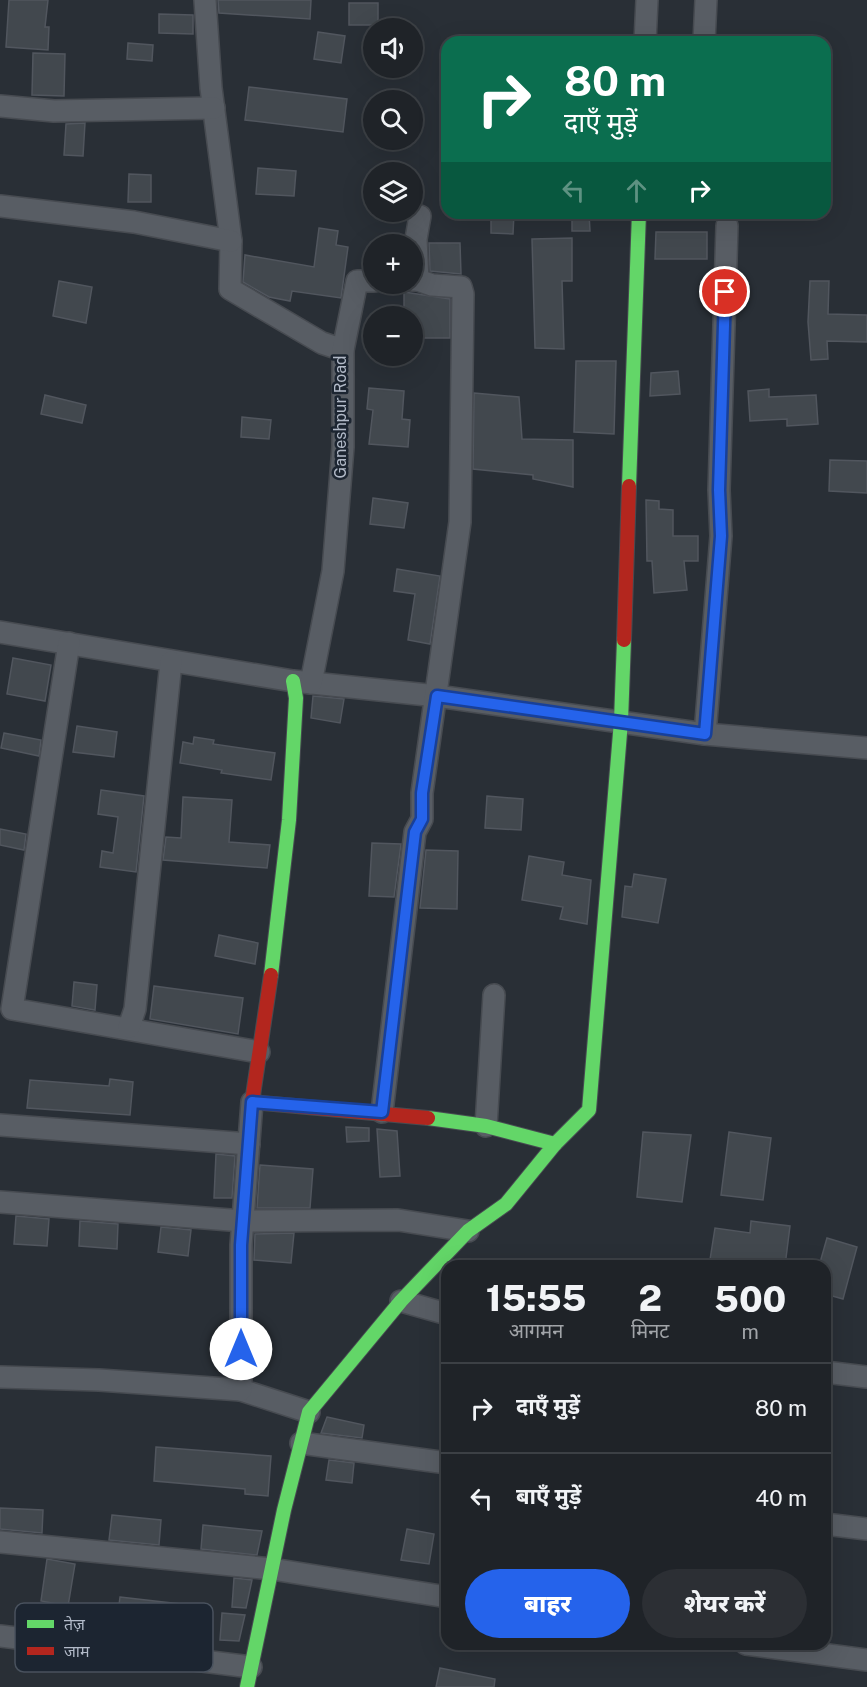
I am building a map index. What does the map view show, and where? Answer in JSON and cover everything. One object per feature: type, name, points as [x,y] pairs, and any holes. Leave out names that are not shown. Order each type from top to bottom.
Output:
[{"type":"street","name":"Ganeshpur Road","points":[[205,0],[214,108],[231,241],[230,289],[322,343],[343,350],[343,447],[333,571],[302,682]]},
{"type":"street","points":[[645,36],[646,0]]},
{"type":"street","points":[[704,36],[706,0]]},
{"type":"street","points":[[0,106],[54,111],[214,108]]},
{"type":"street","points":[[0,206],[134,222],[231,241]]},
{"type":"street","points":[[213,1671],[249,1677],[309,1412],[401,1301],[468,1231],[506,1204],[555,1143],[589,1110],[621,722],[639,219]]},
{"type":"street","points":[[705,734],[721,536],[719,490],[727,226]]},
{"type":"street","points":[[343,350],[357,281],[363,281]]},
{"type":"street","points":[[382,1112],[415,832],[422,819],[422,793],[460,522],[463,294],[461,287],[423,282]]},
{"type":"street","points":[[0,632],[302,682],[437,696],[705,734],[867,748]]},
{"type":"street","points":[[69,643],[12,1009],[129,1027],[259,1052]]},
{"type":"street","points":[[129,1027],[135,1009],[171,662]]},
{"type":"street","points":[[241,1390],[243,1221],[252,1102],[284,875],[293,758],[293,712],[297,691],[302,682]]},
{"type":"street","points":[[486,1126],[494,995]]},
{"type":"street","points":[[252,1102],[382,1112],[486,1126],[555,1143]]},
{"type":"street","points":[[0,1125],[249,1144]]},
{"type":"street","points":[[0,1202],[243,1221],[398,1221],[468,1231]]},
{"type":"street","points":[[401,1301],[441,1312]]},
{"type":"street","points":[[831,1373],[867,1377]]},
{"type":"street","points":[[0,1377],[99,1380],[241,1390],[309,1412]]},
{"type":"street","points":[[301,1443],[441,1462]]},
{"type":"street","points":[[831,1525],[867,1529]]},
{"type":"street","points":[[0,1542],[272,1569],[441,1597]]},
{"type":"street","points":[[0,1636],[15,1638]]},
{"type":"street","points":[[791,1650],[867,1660]]},
{"type":"building","points":[[9,0],[48,0],[45,27],[49,27],[48,50],[6,47]]},
{"type":"building","points":[[218,0],[311,0],[310,19],[219,13]]},
{"type":"building","points":[[349,3],[378,3],[378,18],[363,18],[363,25],[349,25]]},
{"type":"building","points":[[159,14],[193,15],[193,34],[159,33]]},
{"type":"building","points":[[318,32],[345,36],[341,63],[314,59]]},
{"type":"building","points":[[128,43],[153,45],[152,61],[127,59]]},
{"type":"building","points":[[33,53],[65,54],[64,96],[32,95]]},
{"type":"building","points":[[249,87],[347,99],[343,132],[245,120]]},
{"type":"building","points":[[85,123],[83,156],[64,155],[66,124]]},
{"type":"building","points":[[258,168],[296,171],[294,196],[256,194]]},
{"type":"building","points":[[129,174],[151,175],[151,202],[128,202]]},
{"type":"building","points":[[491,219],[514,219],[513,234],[491,233]]},
{"type":"building","points":[[572,219],[589,219],[590,231],[572,231]]},
{"type":"building","points":[[319,228],[338,231],[336,245],[348,247],[341,298],[292,291],[290,301],[269,297],[243,282],[245,255],[314,267]]},
{"type":"building","points":[[656,232],[707,232],[707,259],[655,259]]},
{"type":"building","points":[[572,238],[572,281],[562,281],[564,349],[535,348],[532,239]]},
{"type":"building","points":[[429,243],[460,243],[461,274],[430,271]]},
{"type":"building","points":[[59,281],[92,287],[86,323],[53,316]]},
{"type":"building","points":[[810,281],[829,281],[828,314],[867,315],[867,342],[827,341],[828,359],[811,360],[808,322]]},
{"type":"building","points":[[404,294],[450,299],[450,338],[423,338],[423,306],[404,306]]},
{"type":"building","points":[[576,361],[616,361],[614,434],[574,432]]},
{"type":"building","points":[[678,371],[680,394],[650,396],[651,373]]},
{"type":"building","points":[[369,388],[404,391],[402,419],[410,420],[408,447],[369,444],[373,410],[367,409]]},
{"type":"building","points":[[769,389],[769,397],[816,395],[818,424],[787,426],[787,419],[750,421],[748,391]]},
{"type":"building","points":[[474,393],[519,397],[522,439],[573,440],[573,487],[533,479],[533,475],[473,469]]},
{"type":"building","points":[[45,395],[86,405],[82,423],[41,414]]},
{"type":"building","points":[[242,417],[271,420],[269,439],[241,437]]},
{"type":"building","points":[[830,460],[867,461],[867,493],[829,491]]},
{"type":"building","points":[[373,498],[408,503],[404,528],[370,524]]},
{"type":"building","points":[[646,500],[659,501],[659,509],[673,510],[673,536],[698,536],[698,561],[684,561],[687,590],[654,593],[652,561],[647,561]]},
{"type":"building","points":[[397,569],[440,576],[430,644],[408,640],[415,594],[394,591]]},
{"type":"building","points":[[13,658],[51,665],[45,701],[7,694]]},
{"type":"building","points":[[313,696],[344,699],[340,723],[311,718]]},
{"type":"building","points":[[77,726],[117,732],[114,757],[73,752]]},
{"type":"building","points":[[4,733],[41,740],[39,756],[1,748]]},
{"type":"building","points":[[194,737],[214,740],[213,744],[275,753],[271,780],[221,773],[222,770],[180,763],[183,742],[193,744]]},
{"type":"building","points":[[101,790],[144,796],[136,872],[100,867],[102,851],[113,853],[118,817],[98,814]]},
{"type":"building","points":[[487,796],[523,799],[521,830],[485,828]]},
{"type":"building","points":[[183,797],[232,800],[229,842],[270,845],[267,868],[163,860],[166,837],[181,838]]},
{"type":"building","points":[[0,829],[26,834],[24,850],[0,845]]},
{"type":"building","points":[[372,843],[401,844],[394,897],[369,896]]},
{"type":"building","points":[[426,850],[458,851],[457,909],[420,908]]},
{"type":"building","points":[[529,856],[564,862],[562,875],[591,880],[587,924],[560,919],[563,907],[522,900]]},
{"type":"building","points":[[634,874],[666,879],[658,923],[622,917],[625,886],[632,887]]},
{"type":"building","points":[[219,935],[258,943],[255,964],[215,956]]},
{"type":"building","points":[[74,982],[97,985],[95,1010],[72,1006]]},
{"type":"building","points":[[154,986],[243,998],[238,1034],[150,1019]]},
{"type":"building","points":[[110,1079],[133,1082],[130,1115],[27,1108],[30,1080],[109,1086]]},
{"type":"building","points":[[346,1127],[369,1128],[369,1141],[347,1142]]},
{"type":"building","points":[[377,1129],[397,1131],[400,1176],[380,1177]]},
{"type":"building","points":[[643,1132],[691,1135],[682,1202],[637,1197]]},
{"type":"building","points":[[729,1132],[771,1138],[763,1200],[721,1195]]},
{"type":"building","points":[[216,1154],[235,1156],[232,1198],[214,1198]]},
{"type":"building","points":[[260,1165],[313,1169],[310,1208],[257,1208]]},
{"type":"building","points":[[16,1216],[49,1219],[47,1246],[14,1244]]},
{"type":"building","points":[[80,1221],[118,1224],[117,1249],[79,1246]]},
{"type":"building","points":[[751,1221],[790,1226],[786,1260],[710,1260],[715,1228],[750,1233]]},
{"type":"building","points":[[161,1227],[191,1230],[188,1256],[158,1252]]},
{"type":"building","points":[[294,1233],[291,1263],[254,1260],[255,1234]]},
{"type":"building","points":[[827,1238],[857,1247],[843,1299],[831,1296],[831,1260],[821,1260]]},
{"type":"building","points":[[327,1417],[364,1425],[362,1438],[321,1433]]},
{"type":"building","points":[[156,1447],[271,1456],[268,1496],[245,1494],[245,1489],[154,1481]]},
{"type":"building","points":[[329,1460],[354,1463],[352,1483],[326,1480]]},
{"type":"building","points":[[0,1508],[43,1510],[42,1533],[0,1529]]},
{"type":"building","points":[[112,1515],[161,1520],[159,1545],[109,1540]]},
{"type":"building","points":[[203,1525],[262,1531],[257,1555],[201,1549]]},
{"type":"building","points":[[407,1529],[434,1534],[429,1564],[401,1560]]},
{"type":"building","points":[[47,1559],[75,1564],[68,1603],[41,1601]]},
{"type":"building","points":[[234,1578],[252,1580],[246,1608],[232,1607]]},
{"type":"building","points":[[120,1597],[172,1603],[119,1603]]},
{"type":"building","points":[[222,1613],[245,1615],[239,1641],[220,1640]]},
{"type":"building","points":[[440,1668],[495,1679],[494,1687],[436,1687]]},
{"type":"traffic: fast","points":[[629,486],[639,219]]},
{"type":"traffic: fast","points":[[555,1144],[589,1110],[621,721],[624,640]]},
{"type":"traffic: fast","points":[[271,975],[289,820],[296,698],[293,681]]},
{"type":"traffic: fast","points":[[247,1687],[284,1510],[309,1412],[401,1301],[468,1231],[506,1204],[555,1144],[486,1126],[428,1118]]},
{"type":"traffic: jam","points":[[624,640],[629,486]]},
{"type":"traffic: jam","points":[[271,975],[252,1102],[428,1118]]},
{"type":"route","points":[[241,1349],[241,1245],[252,1102],[382,1112],[415,832],[422,819],[422,793],[437,696],[705,734],[721,536],[719,490],[725,292]]}]
